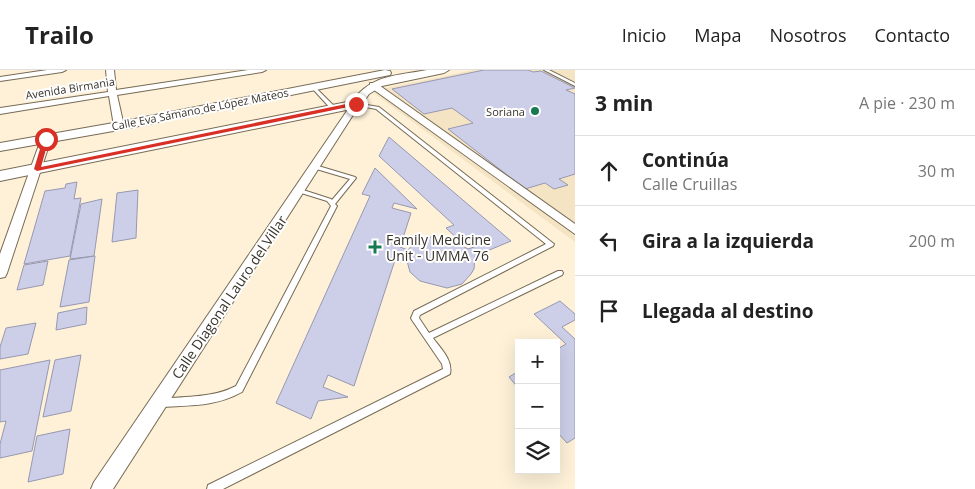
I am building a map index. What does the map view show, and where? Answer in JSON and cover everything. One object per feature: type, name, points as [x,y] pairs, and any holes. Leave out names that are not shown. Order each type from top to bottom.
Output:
[{"type":"main road","name":"Calle Eva Sámano de López Mateos","points":[[0,147],[119,126],[312,86],[392,73],[444,70]]},
{"type":"main road","name":"Calle Eva Sámano de López Mateos","points":[[374,85],[392,73]]},
{"type":"main road","points":[[356,104],[365,92],[374,85]]},
{"type":"main road","name":"Calle Eva Sámano de López Mateos","points":[[0,176],[356,104]]},
{"type":"street","points":[[0,78],[62,70]]},
{"type":"street","points":[[110,70],[112,93],[119,126]]},
{"type":"street","name":"Avenida Birmania","points":[[0,110],[262,70]]},
{"type":"street","points":[[374,85],[575,230]]},
{"type":"street","name":"Calle Diagonal Lauro del Villar","points":[[102,489],[356,104]]},
{"type":"street","points":[[0,272],[46,139]]},
{"type":"lane","points":[[546,70],[575,85]]},
{"type":"lane","points":[[312,86],[334,108]]},
{"type":"lane","points":[[212,489],[447,371],[446,362],[415,318],[417,314],[551,244],[377,108],[356,104]]},
{"type":"lane","points":[[158,403],[211,400],[230,395],[239,389],[334,206],[333,203],[353,178],[315,167]]},
{"type":"lane","points":[[300,191],[333,203]]},
{"type":"lane","points":[[428,337],[560,274]]},
{"type":"shaded area","points":[[474,70],[575,70],[575,242],[371,91]]},
{"type":"building","points":[[484,70],[541,71],[575,88],[566,90],[575,94],[575,174],[559,179],[568,185],[554,189],[545,183],[525,189],[448,129],[473,123],[452,108],[424,114],[392,89]]},
{"type":"building","points":[[389,137],[511,241],[475,256],[474,269],[471,274],[462,284],[447,288],[420,281],[410,272],[406,257],[397,254],[354,386],[328,375],[323,387],[348,397],[318,401],[311,419],[276,403],[370,196],[362,194],[375,168],[417,209],[394,203],[392,208],[411,213],[400,247],[408,250],[415,242],[430,237],[449,239],[468,249],[477,246],[467,237],[459,240],[446,228],[454,225],[379,156]]},
{"type":"building","points":[[77,182],[74,199],[81,198],[70,256],[24,264],[45,191],[65,188],[66,184]]},
{"type":"building","points":[[138,190],[136,238],[112,242],[117,193]]},
{"type":"building","points":[[102,199],[94,256],[70,259],[81,204]]},
{"type":"building","points":[[95,256],[89,302],[60,307],[69,260]]},
{"type":"building","points":[[48,261],[43,285],[17,290],[24,265]]},
{"type":"building","points":[[560,301],[575,314],[575,320],[562,327],[575,339],[575,438],[567,443],[560,435],[560,348],[566,344],[534,314]]},
{"type":"building","points":[[87,307],[86,324],[56,330],[58,313]]},
{"type":"building","points":[[36,323],[28,354],[0,359],[0,347],[6,328]]},
{"type":"building","points":[[81,355],[71,411],[43,417],[55,360]]},
{"type":"building","points":[[50,360],[32,451],[0,458],[0,444],[6,421],[0,422],[0,370]]},
{"type":"building","points":[[515,373],[515,384],[509,377]]},
{"type":"building","points":[[70,429],[63,474],[28,482],[37,436]]},
{"type":"place","name":"Soriana","points":[[535,111]]},
{"type":"place","name":"Family Medicine Unit - UMMA 76","points":[[375,247]]},
{"type":"route","points":[[46,139],[37,169],[356,104]]}]
